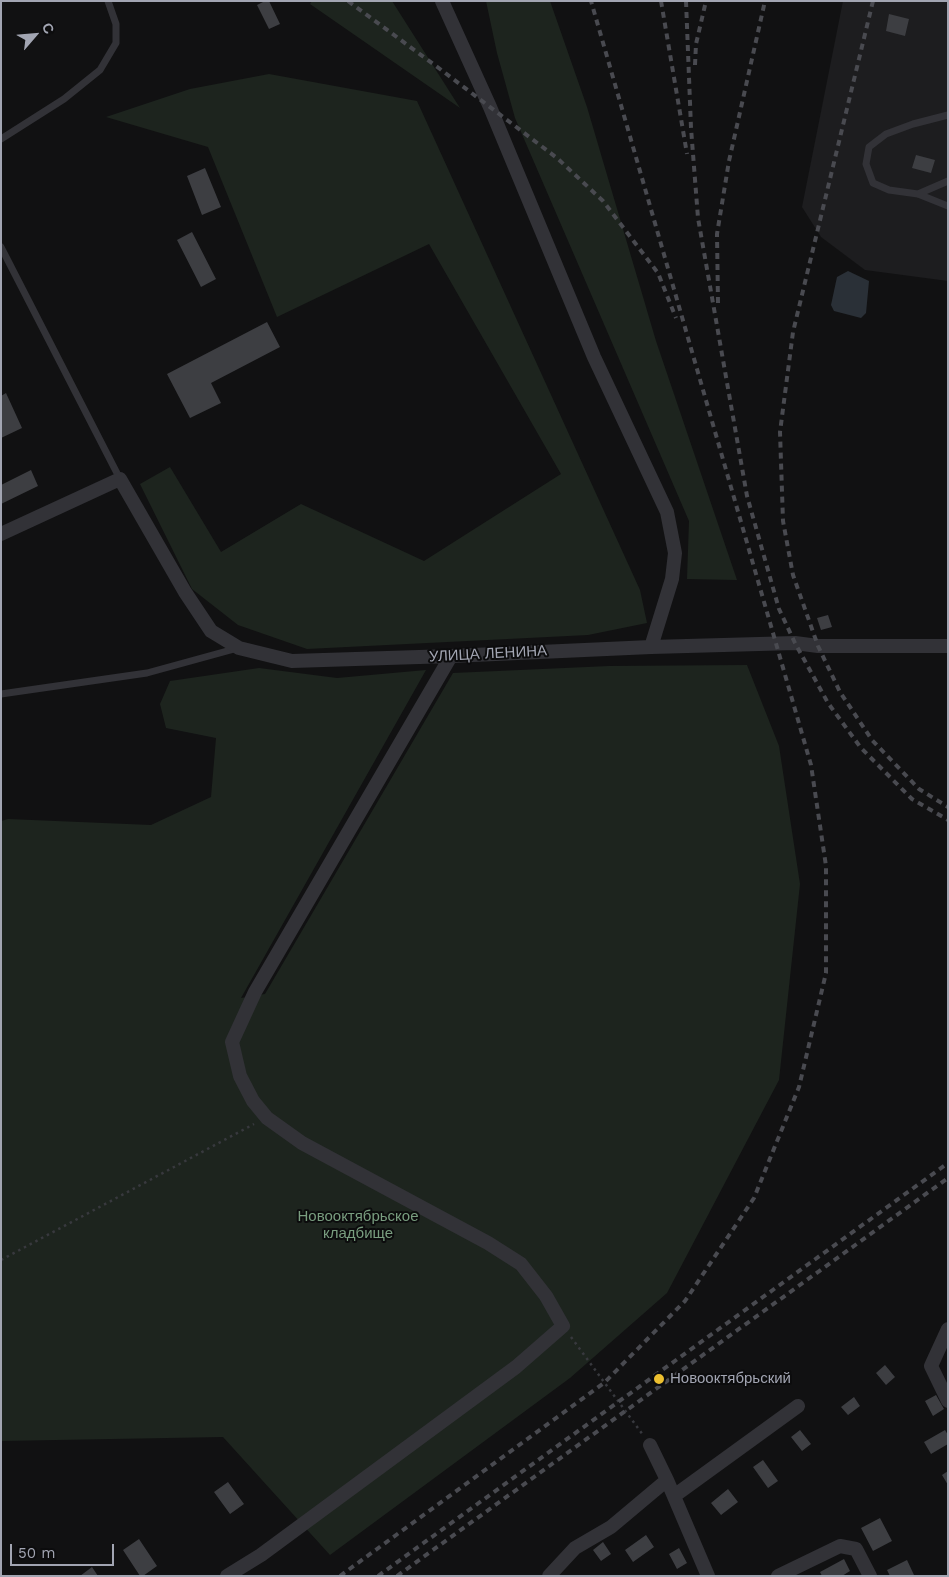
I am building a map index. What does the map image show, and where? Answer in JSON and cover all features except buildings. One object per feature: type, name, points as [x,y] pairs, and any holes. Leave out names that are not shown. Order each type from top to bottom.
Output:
[{"type":"street","points":[[442,1],[490,107],[594,358],[667,512],[675,553],[672,579],[652,646]]},
{"type":"street","points":[[1,534],[120,479]]},
{"type":"street","name":"УЛИЦА ЛЕНИНА","points":[[120,479],[185,592],[211,631],[239,648],[292,660],[451,656],[652,646],[795,643],[818,646],[948,646]]},
{"type":"street","points":[[227,1576],[261,1555],[516,1367],[563,1326],[546,1296],[521,1264],[488,1243],[302,1143],[267,1118],[253,1101],[240,1076],[232,1042],[255,992],[451,656]]},
{"type":"street","points":[[948,1329],[931,1366],[948,1401]]},
{"type":"street","points":[[674,1496],[798,1406]]},
{"type":"street","points":[[650,1445],[708,1576]]},
{"type":"street","points":[[549,1576],[575,1548],[611,1527],[667,1480]]},
{"type":"street","points":[[778,1576],[840,1546],[856,1549],[870,1576]]},
{"type":"lane","points":[[1,139],[64,99],[100,70],[116,43],[116,24],[108,1]]},
{"type":"lane","points":[[948,115],[913,124],[886,134],[869,147],[866,164],[873,183],[889,190],[918,194],[948,206]]},
{"type":"lane","points":[[918,194],[948,181]]},
{"type":"lane","points":[[1,247],[120,479]]},
{"type":"lane","points":[[1,694],[147,673],[239,648]]},
{"type":"path","points":[[1,1260],[267,1118]]},
{"type":"path","points":[[563,1326],[650,1445]]},
{"type":"shaded area","points":[[843,1],[948,1],[948,281],[865,270],[821,237],[802,207]]},
{"type":"shaded area","points":[[848,271],[869,281],[866,313],[861,318],[834,311],[831,305],[837,277]]},
{"type":"green space","points":[[312,1],[392,1],[460,108],[310,4]]},
{"type":"green space","points":[[486,1],[550,1],[587,107],[656,341],[737,580],[687,579],[689,521],[515,118],[497,53]]},
{"type":"green space","points":[[269,74],[417,101],[640,590],[647,623],[588,635],[307,649],[238,625],[192,589],[140,484],[170,467],[221,552],[301,504],[424,561],[561,474],[429,244],[277,317],[208,147],[106,117],[190,89]]},
{"type":"green space","name":"Новооктябрьское кладбище","points":[[747,665],[779,746],[800,884],[779,1080],[667,1293],[570,1378],[330,1555],[223,1437],[1,1441],[1,821],[8,819],[151,825],[211,797],[216,738],[166,728],[160,704],[170,681],[259,668],[337,678],[426,670],[241,998],[265,994],[453,673],[609,666]]},
{"type":"railway","points":[[348,1],[557,158],[603,201],[658,273],[676,318]]},
{"type":"railway","points":[[340,1576],[604,1383],[685,1301],[754,1198],[799,1087],[826,973],[826,866],[811,765],[591,1]]},
{"type":"railway","points":[[661,1],[687,154]]},
{"type":"railway","points":[[686,1],[691,128],[698,218],[747,496],[779,609],[795,643],[828,703],[861,748],[912,799],[948,820]]},
{"type":"railway","points":[[695,65],[696,44],[706,1]]},
{"type":"railway","points":[[718,303],[717,234],[729,161],[765,1]]},
{"type":"railway","points":[[873,1],[793,332],[780,432],[783,521],[793,575],[818,646],[840,692],[872,740],[919,789],[948,807]]},
{"type":"railway","points":[[378,1576],[948,1163]]},
{"type":"railway","points":[[397,1576],[948,1178]]},
{"type":"place","name":"Новооктябрьский","points":[[659,1379]]}]
